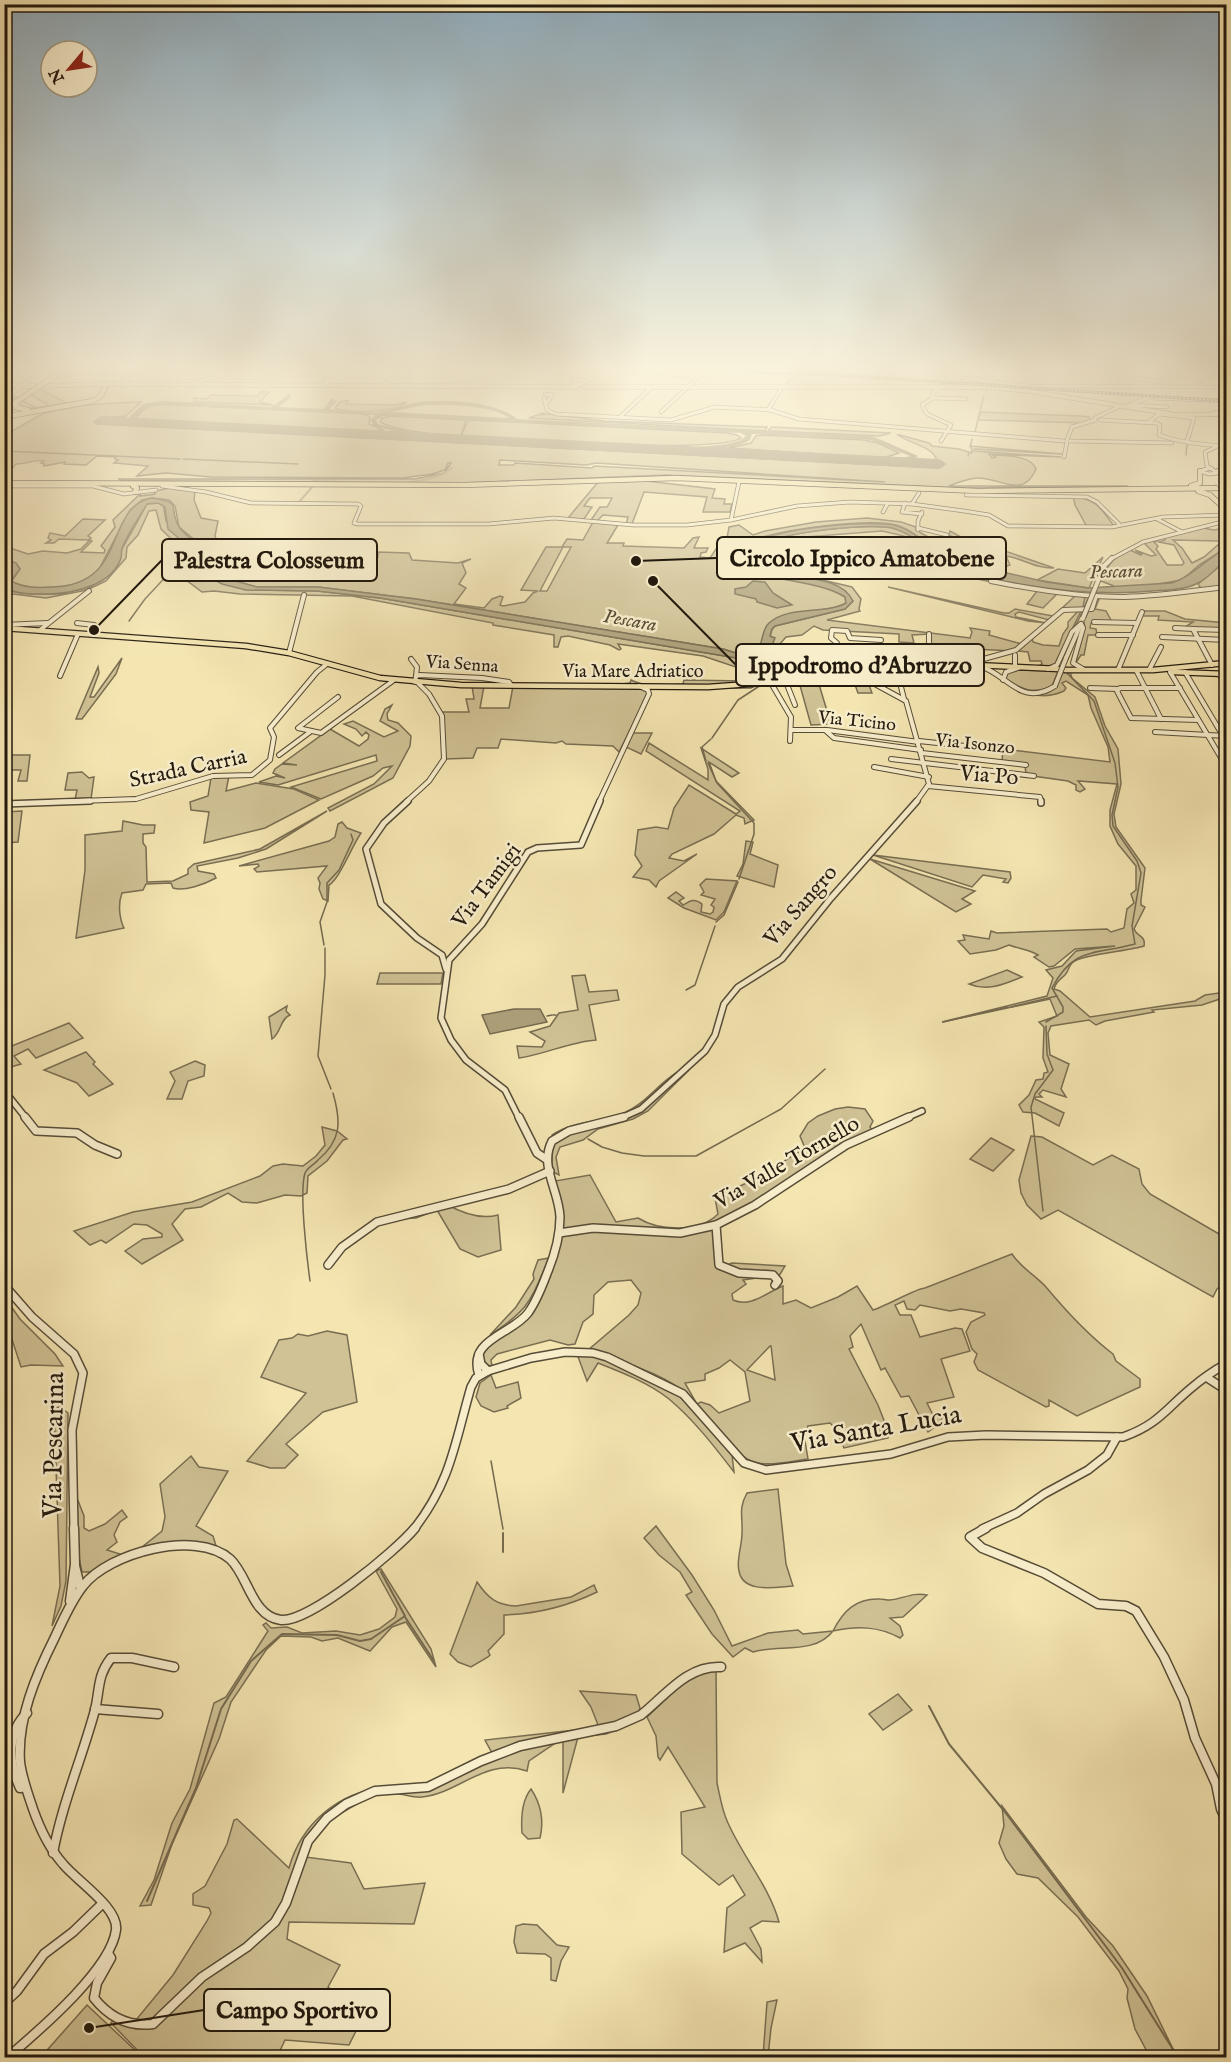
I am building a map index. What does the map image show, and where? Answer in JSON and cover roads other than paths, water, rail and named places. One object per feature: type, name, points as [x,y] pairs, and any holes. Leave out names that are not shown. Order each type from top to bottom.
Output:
[{"type":"highway","points":[[4,484],[488,485],[676,478],[951,490],[1175,488],[1200,484],[1202,471]]},
{"type":"highway","points":[[1217,473],[1227,478]]},
{"type":"highway","points":[[4,484],[486,484],[682,477],[965,489],[1175,488],[1226,490]]},
{"type":"highway","points":[[83,483],[190,488],[211,484]]},
{"type":"highway","points":[[106,484],[133,490],[238,483]]},
{"type":"highway","points":[[1175,488],[1206,493],[1225,506]]},
{"type":"main road","name":"Via Mare Adriatico","points":[[4,626],[78,634],[201,642],[289,653],[394,680],[511,685],[708,687],[850,675],[867,669],[900,663],[1062,670],[1169,671]]},
{"type":"main road","name":"Via Mare Adriatico","points":[[181,642],[201,642]]},
{"type":"main road","points":[[1169,671],[1227,663]]},
{"type":"main road","points":[[1169,671],[1227,674]]},
{"type":"street","points":[[1202,471],[1204,467]]},
{"type":"street","points":[[1209,467],[1217,473]]},
{"type":"street","points":[[1202,471],[1212,469]]},
{"type":"street","points":[[1202,471],[1217,473]]},
{"type":"street","points":[[1202,471],[1213,477],[1226,490]]},
{"type":"street","points":[[1213,477],[1217,473]]},
{"type":"street","points":[[731,520],[739,482]]},
{"type":"street","points":[[4,484],[89,486],[122,494],[133,490]]},
{"type":"street","points":[[158,487],[190,488],[251,503],[358,504],[362,506],[354,523],[357,524],[504,523],[554,518],[633,525],[687,525],[731,520],[805,504],[888,503],[919,504],[989,515],[1008,526],[1112,527],[1155,518],[1227,515]]},
{"type":"street","points":[[912,504],[919,493]]},
{"type":"street","points":[[966,495],[1087,497],[1100,503],[1113,521],[1119,525]]},
{"type":"street","points":[[883,512],[888,503]]},
{"type":"street","points":[[905,503],[903,512],[922,514]]},
{"type":"street","points":[[919,504],[922,514]]},
{"type":"street","points":[[922,514],[917,521],[918,529],[947,534]]},
{"type":"street","points":[[1155,518],[1182,532]]},
{"type":"street","points":[[1096,596],[1092,609],[1063,610],[1016,650],[981,660],[977,665],[994,671],[1011,687],[1029,692],[1044,692],[1055,686],[1081,624],[1083,618],[1104,566],[1111,558],[1125,548],[1227,521]]},
{"type":"street","points":[[991,581],[1053,592],[1096,596],[1146,596],[1227,587]]},
{"type":"street","points":[[40,630],[89,591]]},
{"type":"street","points":[[289,653],[304,596]]},
{"type":"street","points":[[1118,670],[1142,612]]},
{"type":"street","points":[[1094,622],[1137,622]]},
{"type":"street","points":[[4,626],[49,623]]},
{"type":"street","points":[[77,624],[94,625]]},
{"type":"street","points":[[1047,669],[1057,665],[1072,632],[1081,624]]},
{"type":"street","points":[[1081,624],[1083,628],[1073,663],[1087,670]]},
{"type":"street","points":[[1175,628],[1227,630]]},
{"type":"street","points":[[1194,629],[1212,665]]},
{"type":"street","points":[[867,669],[843,663],[837,643],[831,638],[832,630],[847,631],[850,638],[881,640]]},
{"type":"street","points":[[60,676],[78,634]]},
{"type":"street","points":[[929,634],[929,657],[933,663]]},
{"type":"street","points":[[1098,635],[1133,635]]},
{"type":"street","points":[[1162,637],[1227,640]]},
{"type":"street","points":[[1151,670],[1161,647]]},
{"type":"street","points":[[840,651],[877,650]]},
{"type":"street","points":[[1003,680],[1006,672],[1017,668],[1015,655]]},
{"type":"street","points":[[411,659],[417,667],[416,680],[429,694],[442,716],[444,759],[429,781],[379,829],[366,849],[381,904],[417,938],[442,956],[446,969]]},
{"type":"street","name":"Strada Carria","points":[[4,804],[136,799],[213,776],[249,776],[270,760],[274,737],[269,728],[317,672],[327,664]]},
{"type":"street","name":"Via Sangro","points":[[546,1159],[548,1146],[562,1134],[583,1126],[625,1117],[641,1109],[705,1051],[715,1035],[724,1004],[738,987],[782,959],[831,898],[913,808],[928,786],[929,777],[922,751],[897,671],[878,667]]},
{"type":"street","points":[[1136,670],[1161,719]]},
{"type":"street","points":[[1169,671],[1227,766]]},
{"type":"street","points":[[1185,672],[1220,731]]},
{"type":"street","points":[[1219,674],[1227,685]]},
{"type":"street","points":[[850,675],[904,699]]},
{"type":"street","points":[[338,697],[298,727],[310,732],[321,733],[394,680]]},
{"type":"street","points":[[786,682],[795,705]]},
{"type":"street","points":[[771,683],[790,715],[792,730],[790,741]]},
{"type":"street","name":"Via Tamigi","points":[[546,1159],[537,1153],[506,1090],[466,1060],[451,1040],[441,1018],[446,969],[449,960],[482,924],[528,852],[537,848],[581,845],[625,742],[649,694],[648,690],[639,686]]},
{"type":"street","points":[[1090,688],[1180,688]]},
{"type":"street","points":[[1118,689],[1131,718],[1198,720]]},
{"type":"street","name":"Via Ticino","points":[[792,730],[825,730],[919,742]]},
{"type":"street","points":[[825,730],[834,738],[922,751]]},
{"type":"street","points":[[279,755],[310,732]]},
{"type":"street","points":[[1155,732],[1227,736]]},
{"type":"street","points":[[919,742],[1002,750]]},
{"type":"street","points":[[1216,750],[1227,750]]},
{"type":"street","name":"Via Isonzo","points":[[922,751],[1026,765]]},
{"type":"street","points":[[891,759],[925,765],[1034,776]]},
{"type":"street","points":[[874,767],[929,777]]},
{"type":"street","points":[[1008,774],[1010,783]]},
{"type":"street","name":"Via Po","points":[[928,786],[1040,797],[1041,803]]},
{"type":"street","points":[[4,1035],[7,1050],[4,1052]]},
{"type":"street","points":[[4,1096],[10,1098],[36,1131],[77,1133],[117,1154]]},
{"type":"street","name":"Via Valle Tornello","points":[[559,1233],[593,1228],[680,1233],[716,1225],[775,1193],[846,1145],[922,1111]]},
{"type":"street","points":[[7,2058],[78,1991],[108,1953],[115,1938],[115,1919],[103,1903],[64,1867],[39,1829],[25,1787],[20,1757],[27,1713],[37,1674],[69,1605],[81,1586],[94,1573],[117,1560],[153,1550],[190,1546],[214,1551],[229,1558],[239,1569],[265,1614],[273,1620],[283,1622],[294,1619],[365,1572],[401,1542],[438,1494],[447,1474],[471,1387],[479,1375],[475,1363],[479,1352],[528,1313],[549,1269],[559,1233],[557,1196],[546,1159]]},
{"type":"street","points":[[328,1265],[342,1247],[377,1222],[509,1189],[550,1171]]},
{"type":"street","points":[[716,1225],[719,1266],[739,1273],[773,1275],[778,1281],[775,1285]]},
{"type":"street","name":"Via Pescarina","points":[[4,1285],[32,1317],[70,1350],[82,1367],[83,1381],[72,1430],[75,1570],[69,1605]]},
{"type":"street","points":[[479,1352],[481,1364],[488,1371]]},
{"type":"street","name":"Via Santa Lucia","points":[[479,1375],[531,1358],[565,1352],[593,1353],[607,1357],[682,1394],[744,1463],[766,1470],[891,1454],[948,1437],[986,1435],[1117,1437],[1137,1432],[1162,1417],[1194,1385],[1227,1363]]},
{"type":"street","points":[[1206,1377],[1227,1390]]},
{"type":"street","points":[[1117,1437],[1115,1446],[1076,1478],[970,1537],[982,1548],[1044,1573],[1098,1604],[1126,1606],[1136,1611],[1164,1657],[1184,1700],[1195,1738],[1216,1784],[1221,1809],[1227,1820]]},
{"type":"street","points":[[81,1586],[75,1584],[75,1570],[84,1575],[94,1573]]},
{"type":"street","points":[[53,1853],[58,1826],[95,1709],[101,1671],[111,1658],[132,1658],[174,1667]]},
{"type":"street","points":[[108,1953],[111,1958],[97,1983],[94,1998],[113,2018],[120,2021],[153,2024],[205,1974],[242,1951],[274,1922],[285,1904],[301,1855],[312,1833],[325,1819],[349,1803],[382,1790],[421,1789],[432,1786],[482,1761],[550,1737],[605,1730],[623,1724],[643,1715],[681,1680],[706,1667],[721,1667]]},
{"type":"street","points":[[95,1709],[158,1714]]},
{"type":"street","points":[[25,1787],[20,1788],[8,1761],[18,1722],[27,1713]]},
{"type":"street","points":[[4,2002],[16,1991],[44,1954],[73,1932],[103,1903]]},
{"type":"waterway","points":[[313,481],[405,483],[439,475],[452,468]]},
{"type":"waterway","points":[[299,502],[313,486]]},
{"type":"waterway","points":[[129,621],[145,599],[186,555]]},
{"type":"waterway","name":"Pescara","points":[[979,569],[1008,577]]},
{"type":"waterway","points":[[977,572],[1000,579]]},
{"type":"waterway","points":[[1083,607],[1085,597]]},
{"type":"waterway","points":[[1055,664],[1081,611]]},
{"type":"waterway","points":[[759,661],[767,678]]},
{"type":"waterway","points":[[1057,996],[1052,988],[1060,975],[1077,959],[1087,954],[1135,944],[1132,926],[1141,873],[1137,861],[1113,826],[1112,815],[1118,787],[1115,763],[1094,701],[1067,673]]},
{"type":"waterway","points":[[712,738],[738,700],[761,685]]},
{"type":"waterway","points":[[706,761],[702,747],[711,739]]},
{"type":"waterway","points":[[708,763],[717,783],[754,823],[754,834],[739,879]]},
{"type":"waterway","points":[[324,945],[320,922],[327,902],[327,883],[339,870],[353,840],[351,834]]},
{"type":"waterway","points":[[716,922],[724,915],[738,882]]},
{"type":"waterway","points":[[686,990],[695,985],[715,926]]},
{"type":"waterway","points":[[325,948],[318,1056],[331,1089]]},
{"type":"waterway","points":[[1011,1007],[1057,996]]},
{"type":"waterway","points":[[1046,1022],[1063,1012],[1063,1007],[1057,996]]},
{"type":"waterway","points":[[943,1022],[1008,1007]]},
{"type":"waterway","points":[[547,1016],[552,1015]]},
{"type":"waterway","points":[[1043,1211],[1031,1107],[1035,1094],[1053,1070],[1047,1054],[1046,1026]]},
{"type":"waterway","points":[[588,1139],[602,1147],[622,1153],[644,1156],[696,1156],[781,1109],[825,1069]]},
{"type":"waterway","points":[[310,1281],[304,1226],[303,1182],[306,1171],[326,1153],[338,1130],[333,1093]]},
{"type":"waterway","points":[[491,1461],[503,1529]]},
{"type":"waterway","points":[[503,1533],[503,1552]]},
{"type":"waterway","points":[[147,1901],[196,1788],[221,1709],[251,1661],[282,1634],[337,1635],[360,1641],[371,1639],[405,1616],[381,1572]]},
{"type":"waterway","points":[[405,1617],[434,1661]]},
{"type":"waterway","points":[[929,1706],[949,1744],[1005,1812],[1122,1968],[1174,2051],[1184,2058]]},
{"type":"waterway","points":[[504,2057],[537,2053],[540,2058]]},
{"type":"place","name":"Circolo Ippico Amatobene","points":[[636,561]]},
{"type":"place","name":"Ippodromo d'Abruzzo","points":[[653,581]]},
{"type":"place","name":"Palestra Colosseum","points":[[94,630]]},
{"type":"place","name":"Campo Sportivo","points":[[89,2028]]}]
